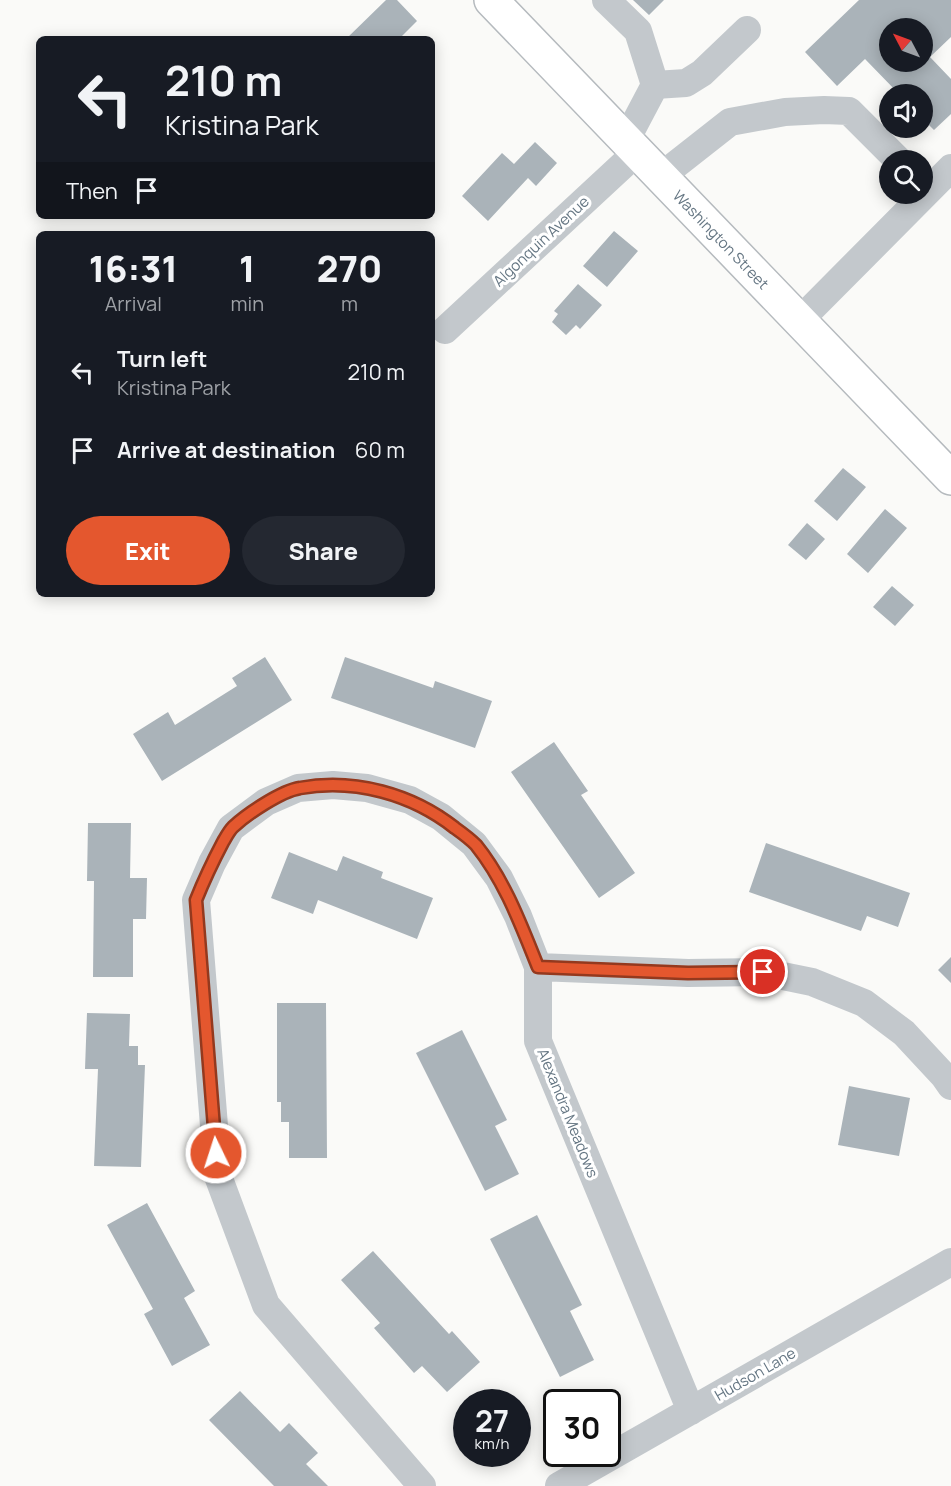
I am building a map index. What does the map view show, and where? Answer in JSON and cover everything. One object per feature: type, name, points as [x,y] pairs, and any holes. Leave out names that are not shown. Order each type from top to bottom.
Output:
[{"type":"main road","name":"Washington Street","points":[[491,0],[951,478]]},
{"type":"street","points":[[606,0],[638,31],[655,85],[686,83],[702,73],[747,30]]},
{"type":"street","name":"Algonquin Avenue","points":[[445,330],[631,146],[655,85]]},
{"type":"street","points":[[660,177],[730,122],[785,112],[849,111],[888,150]]},
{"type":"street","points":[[933,182],[951,168]]},
{"type":"street","points":[[799,321],[910,204]]},
{"type":"street","name":"Alexandra Meadows","points":[[422,1486],[266,1305],[218,1176],[196,900],[231,828],[266,802],[298,788],[333,785],[367,788],[410,800],[441,817],[474,844],[499,878],[518,916],[538,967],[538,1041],[691,1412]]},
{"type":"street","points":[[538,967],[688,973],[763,972],[812,982],[864,1003],[904,1033],[951,1086]]},
{"type":"street","name":"Hudson Lane","points":[[559,1486],[951,1262]]},
{"type":"building","points":[[386,0],[397,0],[417,21],[402,36],[349,36]]},
{"type":"building","points":[[633,0],[664,0],[649,15]]},
{"type":"building","points":[[859,0],[951,0],[951,37],[933,54],[933,18],[879,18],[879,72],[933,72],[933,60],[951,79],[951,114],[934,130],[933,84],[889,84],[865,59],[837,86],[805,52]]},
{"type":"building","points":[[535,142],[557,163],[536,186],[528,178],[488,221],[462,196],[502,153],[514,164]]},
{"type":"building","points":[[614,231],[638,251],[607,287],[583,266]]},
{"type":"building","points":[[578,284],[602,305],[580,329],[576,325],[566,335],[552,322],[558,314],[554,311]]},
{"type":"building","points":[[843,468],[866,487],[837,521],[814,501]]},
{"type":"building","points":[[885,509],[907,528],[868,573],[847,554]]},
{"type":"building","points":[[807,523],[825,539],[806,560],[788,545]]},
{"type":"building","points":[[892,586],[914,605],[895,626],[873,607]]},
{"type":"building","points":[[265,657],[292,700],[162,781],[133,734],[168,712],[175,725],[237,686],[232,678]]},
{"type":"building","points":[[345,657],[433,688],[435,681],[492,701],[475,748],[331,698]]},
{"type":"building","points":[[554,742],[588,791],[581,795],[635,873],[599,898],[511,772]]},
{"type":"building","points":[[88,823],[131,823],[130,878],[147,878],[146,919],[133,919],[133,977],[93,977],[94,881],[87,881]]},
{"type":"building","points":[[766,843],[910,893],[898,927],[867,916],[861,931],[749,892]]},
{"type":"building","points":[[289,852],[337,871],[343,856],[383,872],[381,878],[433,898],[417,939],[318,900],[313,914],[271,898]]},
{"type":"building","points":[[951,957],[951,983],[938,970]]},
{"type":"building","points":[[277,1003],[326,1003],[327,1158],[289,1158],[289,1122],[281,1122],[281,1102],[277,1102]]},
{"type":"building","points":[[87,1013],[130,1014],[129,1046],[138,1046],[138,1065],[145,1065],[141,1167],[94,1166],[98,1069],[85,1069]]},
{"type":"building","points":[[462,1030],[507,1120],[495,1126],[519,1174],[485,1191],[416,1053]]},
{"type":"building","points":[[849,1086],[910,1098],[899,1156],[838,1145]]},
{"type":"building","points":[[147,1203],[195,1291],[184,1298],[210,1345],[172,1366],[144,1314],[153,1309],[107,1225]]},
{"type":"building","points":[[537,1215],[582,1305],[570,1311],[594,1360],[560,1377],[490,1239]]},
{"type":"building","points":[[373,1251],[449,1334],[452,1331],[480,1362],[447,1392],[422,1366],[414,1373],[374,1328],[380,1323],[341,1280]]},
{"type":"building","points":[[240,1391],[280,1432],[289,1423],[318,1453],[306,1464],[328,1486],[274,1486],[209,1420]]},
{"type":"route","points":[[216,1153],[196,900],[231,828],[266,802],[298,788],[333,785],[367,788],[410,800],[441,817],[474,844],[499,878],[518,916],[538,967],[688,973],[763,972]]}]
